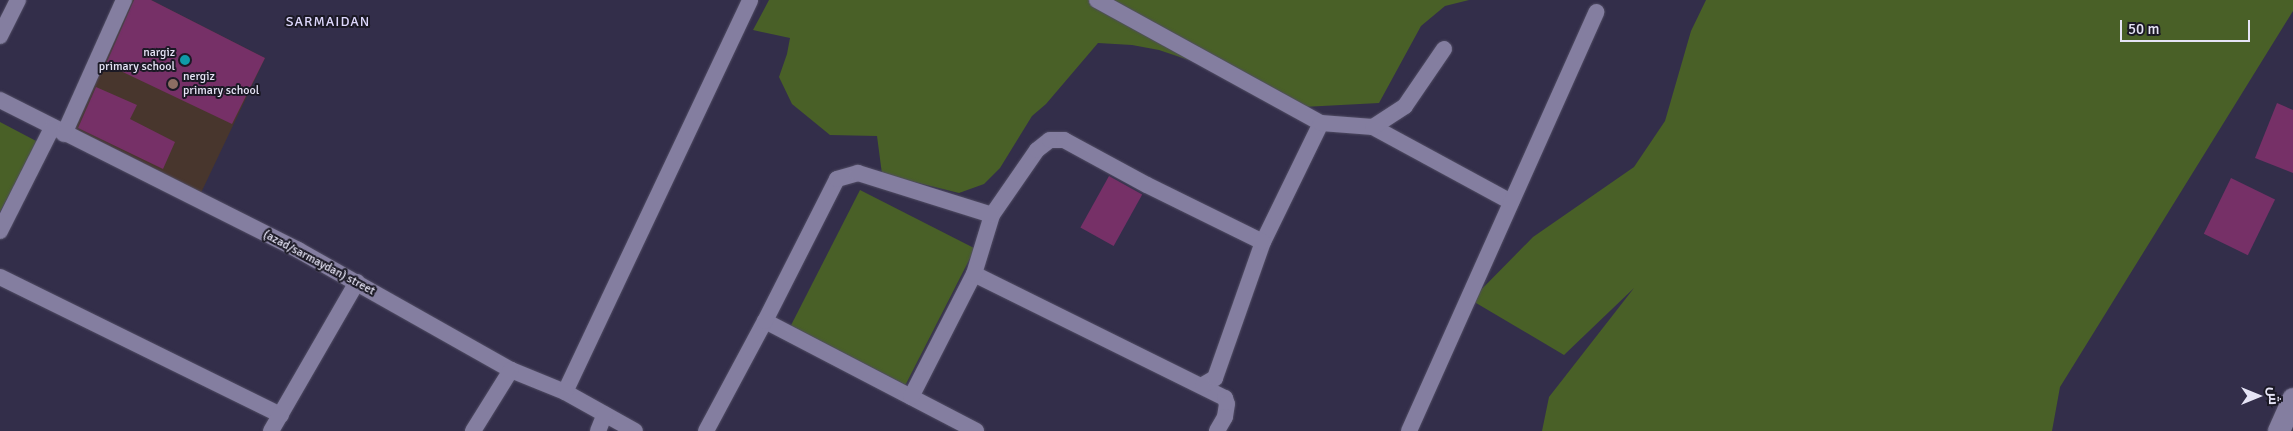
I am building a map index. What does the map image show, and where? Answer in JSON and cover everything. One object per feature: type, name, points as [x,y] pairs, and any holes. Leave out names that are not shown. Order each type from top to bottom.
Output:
[{"type":"main road","points":[[2278,431],[2293,398]]},
{"type":"street","points":[[0,36],[18,0]]},
{"type":"street","points":[[0,231],[58,131],[124,0]]},
{"type":"street","points":[[565,392],[750,0]]},
{"type":"street","points":[[1097,0],[1321,123],[1373,127],[1511,202]]},
{"type":"street","points":[[1409,431],[1596,12]]},
{"type":"street","points":[[1373,127],[1405,106],[1444,49]]},
{"type":"street","name":"(azad/sarmaydan) street","points":[[0,100],[357,282],[511,370],[565,392],[634,431]]},
{"type":"street","points":[[1203,385],[1215,378],[1263,242],[1321,123]]},
{"type":"street","points":[[911,397],[974,274],[992,215],[1038,150],[1050,140],[1064,140],[1147,185],[1263,242]]},
{"type":"street","points":[[706,431],[765,321],[837,179],[858,173],[992,215]]},
{"type":"street","points":[[974,274],[1190,382],[1203,385],[1225,398],[1227,404],[1224,417],[1217,431]]},
{"type":"street","points":[[0,278],[281,415]]},
{"type":"street","points":[[271,431],[357,282]]},
{"type":"street","points":[[765,321],[976,431]]},
{"type":"street","points":[[473,431],[511,370]]},
{"type":"street","points":[[598,431],[605,414]]},
{"type":"shaded area","name":"nergiz primary school","points":[[131,0],[151,0],[265,58],[199,197],[72,132]]},
{"type":"green space","points":[[769,0],[1469,0],[1445,6],[1421,26],[1379,103],[1303,107],[1242,78],[1159,50],[1132,45],[1098,43],[1046,104],[1032,116],[1000,168],[984,184],[959,193],[882,174],[877,136],[830,135],[792,104],[779,77],[790,38],[753,30]]},
{"type":"green space","points":[[1706,0],[2293,0],[2293,11],[2060,387],[2052,431],[1542,431],[1549,397],[1634,288],[1564,355],[1471,300],[1533,237],[1634,167],[1665,121],[1691,31]]},
{"type":"green space","points":[[0,122],[38,142],[0,212]]},
{"type":"green space","points":[[860,190],[975,249],[905,385],[791,326]]},
{"type":"building","name":"nargiz primary school","points":[[134,0],[151,0],[265,58],[232,124],[106,64]]},
{"type":"building","points":[[96,87],[137,105],[130,119],[175,142],[163,169],[78,128]]},
{"type":"building","points":[[2277,103],[2293,110],[2293,173],[2255,158]]},
{"type":"building","points":[[1109,176],[1142,194],[1114,246],[1080,228]]},
{"type":"building","points":[[2231,178],[2275,199],[2248,255],[2204,234]]},
{"type":"place","name":"nargiz primary school","points":[[185,60]]},
{"type":"place","name":"nergiz primary school","points":[[173,84]]},
{"type":"district","name":"SARMAIDAN","points":[[328,22]]}]
